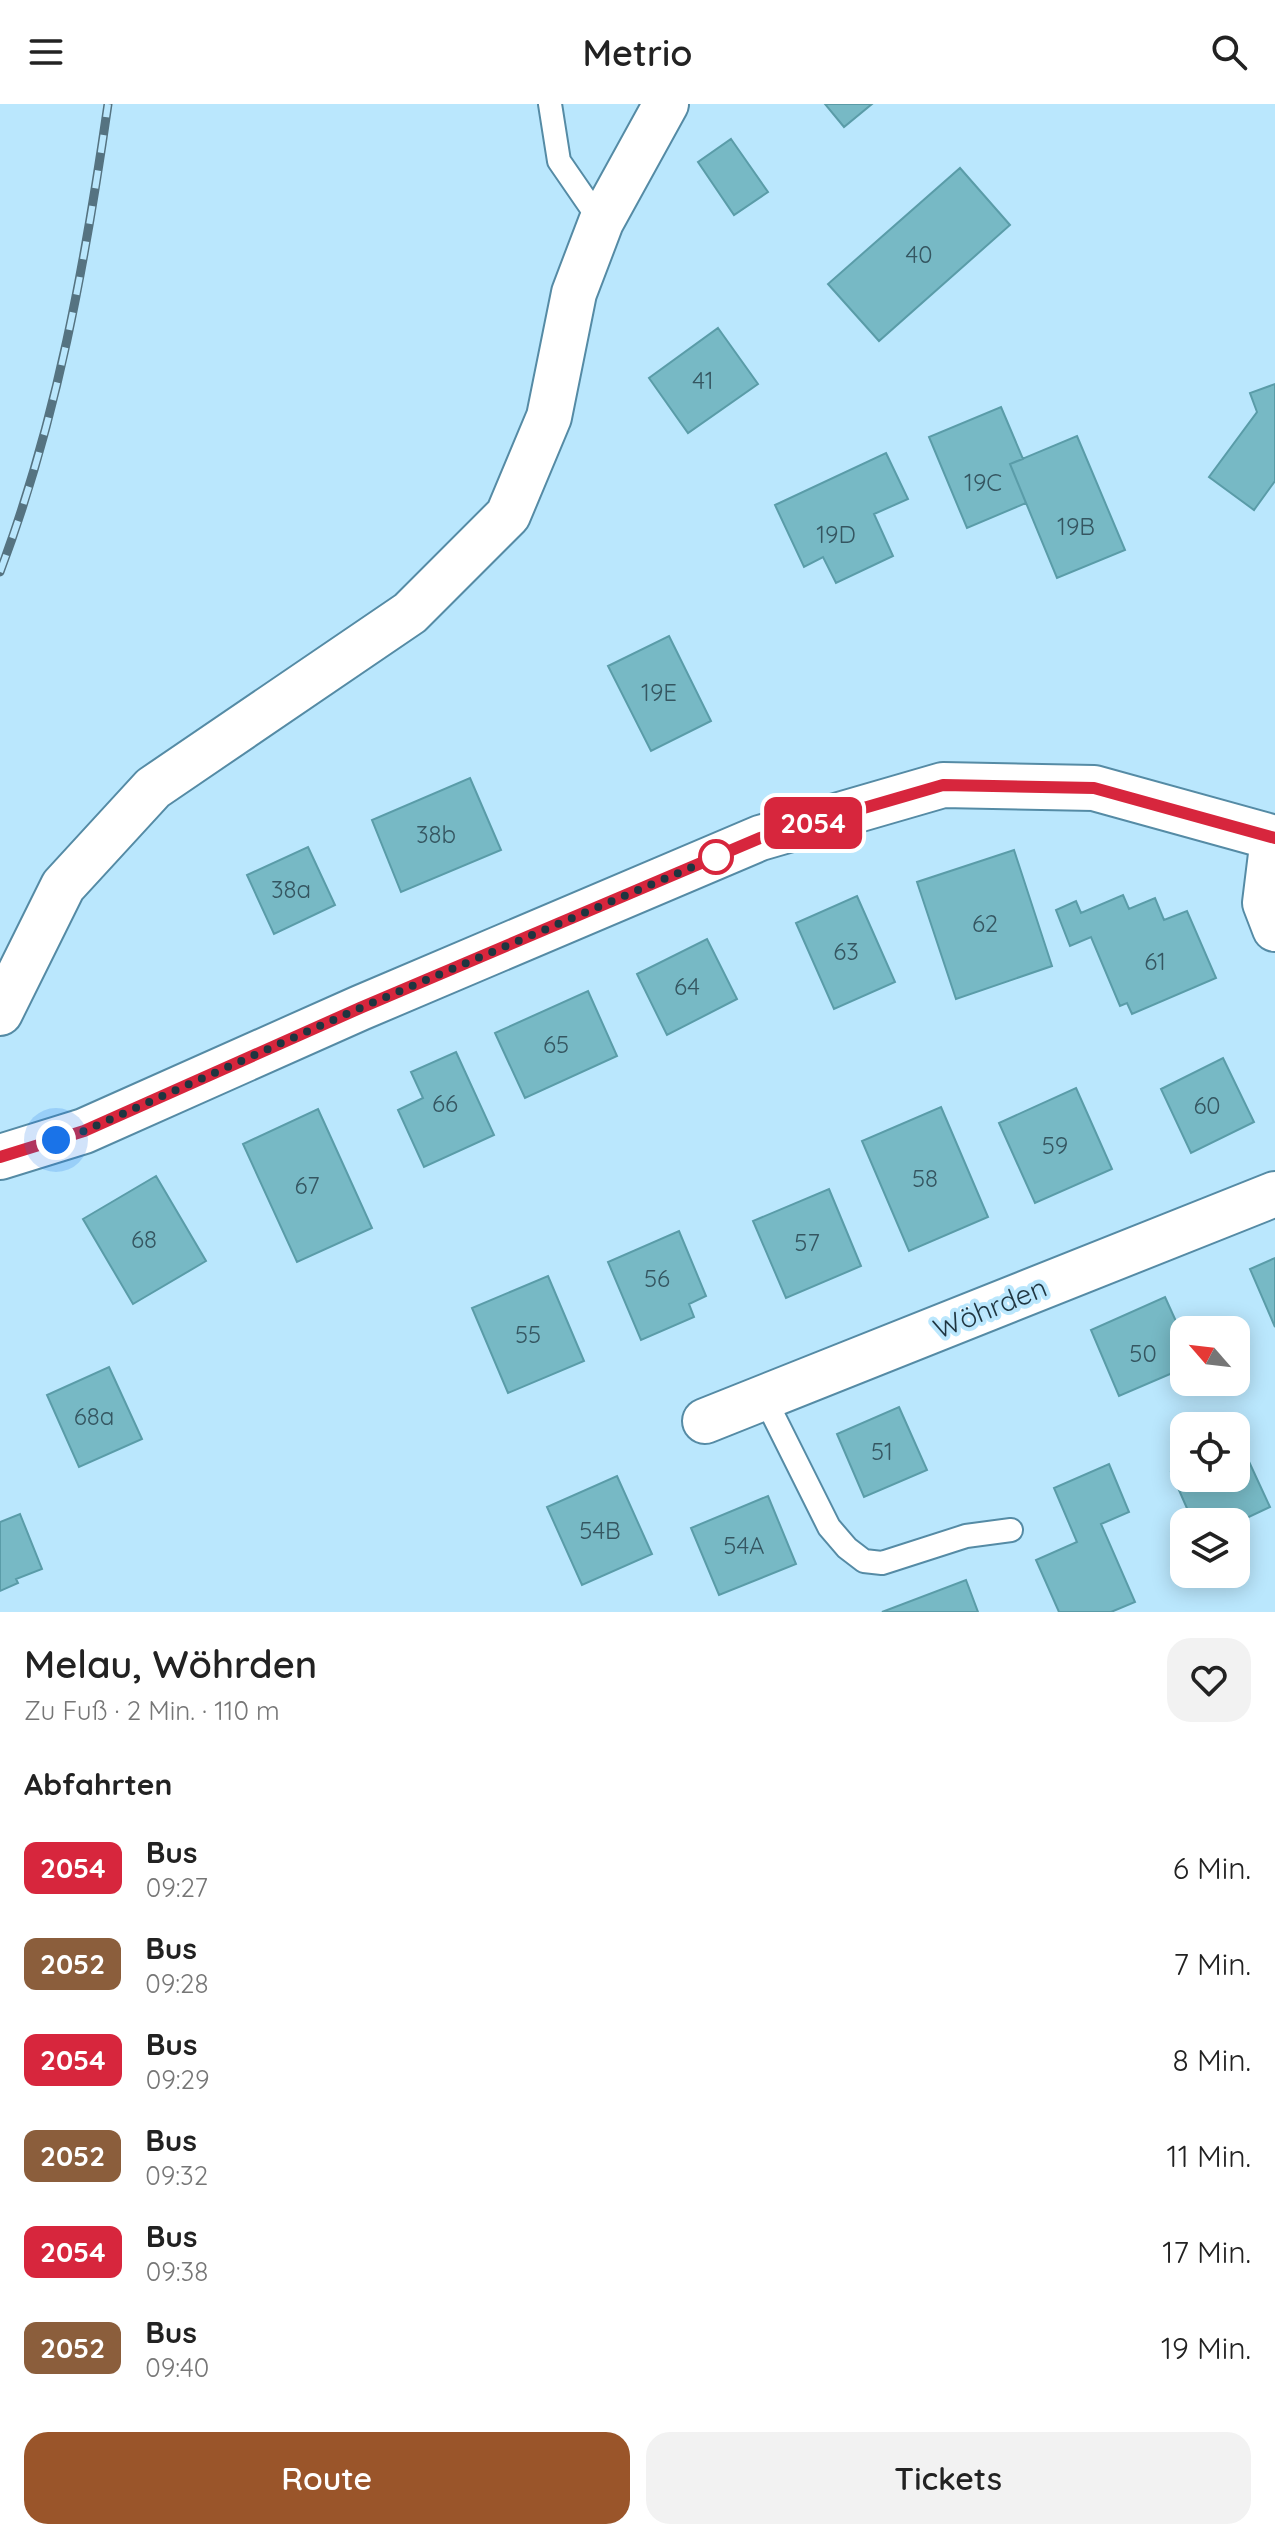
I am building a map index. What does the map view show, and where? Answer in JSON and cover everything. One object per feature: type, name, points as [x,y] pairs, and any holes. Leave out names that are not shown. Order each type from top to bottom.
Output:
[{"type":"street","points":[[0,1013],[63,886],[153,788],[410,613],[508,515],[549,417],[574,293],[601,222],[666,104]]},
{"type":"street","points":[[0,1157],[84,1131],[360,1008],[760,838],[943,785],[1094,788],[1274,838],[1265,903],[1275,929]]},
{"type":"street","name":"Wöhrden","points":[[705,1421],[1275,1194]]},
{"type":"lane","points":[[550,104],[559,161],[601,222]]},
{"type":"lane","points":[[765,1399],[829,1527],[847,1548],[864,1561],[882,1563],[966,1536],[1011,1530]]},
{"type":"building","points":[[825,104],[872,104],[844,127]]},
{"type":"building","points":[[731,139],[768,192],[734,215],[698,162]]},
{"type":"building","points":[[960,168],[1010,225],[879,341],[828,284]]},
{"type":"building","points":[[718,328],[758,384],[688,433],[649,378]]},
{"type":"building","points":[[1275,384],[1275,481],[1254,510],[1209,477],[1257,412],[1250,393]]},
{"type":"building","points":[[1001,407],[1023,459],[1010,464],[1026,503],[967,528],[929,437]]},
{"type":"building","points":[[1077,436],[1125,550],[1057,578],[1010,464]]},
{"type":"building","points":[[886,453],[908,499],[874,514],[893,556],[836,583],[823,557],[804,567],[775,505]]},
{"type":"building","points":[[669,636],[711,721],[651,751],[608,666]]},
{"type":"building","points":[[470,778],[501,850],[401,892],[372,820]]},
{"type":"building","points":[[308,847],[335,905],[274,934],[247,875]]},
{"type":"building","points":[[1014,850],[1052,966],[956,999],[917,882]]},
{"type":"building","points":[[1123,895],[1129,909],[1155,898],[1164,920],[1187,911],[1216,978],[1132,1014],[1127,1003],[1120,1006],[1091,937],[1070,946],[1056,910],[1076,901],[1081,913]]},
{"type":"building","points":[[857,896],[895,982],[834,1009],[796,923]]},
{"type":"building","points":[[707,939],[737,999],[667,1035],[637,974]]},
{"type":"building","points":[[588,991],[617,1056],[525,1098],[495,1033]]},
{"type":"building","points":[[456,1052],[494,1135],[424,1167],[398,1110],[423,1098],[411,1072]]},
{"type":"building","points":[[1223,1058],[1254,1122],[1191,1153],[1161,1089]]},
{"type":"building","points":[[1076,1088],[1112,1169],[1035,1203],[999,1123]]},
{"type":"building","points":[[941,1107],[988,1217],[909,1251],[862,1141]]},
{"type":"building","points":[[318,1109],[372,1228],[297,1262],[243,1144]]},
{"type":"building","points":[[156,1176],[206,1261],[133,1304],[83,1219]]},
{"type":"building","points":[[829,1189],[861,1266],[786,1298],[753,1221]]},
{"type":"building","points":[[679,1231],[706,1296],[689,1304],[694,1317],[641,1340],[608,1262]]},
{"type":"building","points":[[1275,1258],[1275,1327],[1250,1269]]},
{"type":"building","points":[[548,1276],[584,1361],[508,1393],[472,1308]]},
{"type":"building","points":[[1165,1297],[1174,1316],[1170,1316],[1170,1374],[1119,1396],[1091,1330]]},
{"type":"building","points":[[109,1367],[142,1439],[79,1467],[47,1395]]},
{"type":"building","points":[[899,1407],[927,1470],[864,1497],[837,1434]]},
{"type":"building","points":[[1109,1464],[1129,1512],[1101,1524],[1135,1602],[1111,1612],[1059,1612],[1036,1560],[1077,1542],[1054,1488]]},
{"type":"building","points":[[1250,1464],[1270,1507],[1250,1516],[1250,1508],[1187,1508],[1180,1492],[1250,1492]]},
{"type":"building","points":[[617,1476],[652,1554],[582,1585],[547,1507]]},
{"type":"building","points":[[768,1496],[796,1564],[719,1595],[691,1528]]},
{"type":"building","points":[[20,1514],[42,1569],[16,1579],[18,1583],[0,1591],[0,1522]]},
{"type":"building","points":[[966,1580],[978,1612],[882,1612]]},
{"type":"railway","points":[[0,572],[38,457],[67,341],[108,104]]},
{"type":"bus line","name":"2054","points":[[0,1157],[84,1131],[360,1008],[760,838],[943,785],[1094,788],[1275,838]]},
{"type":"route","points":[[56,1140],[84,1131],[360,1008],[716,857]]}]
